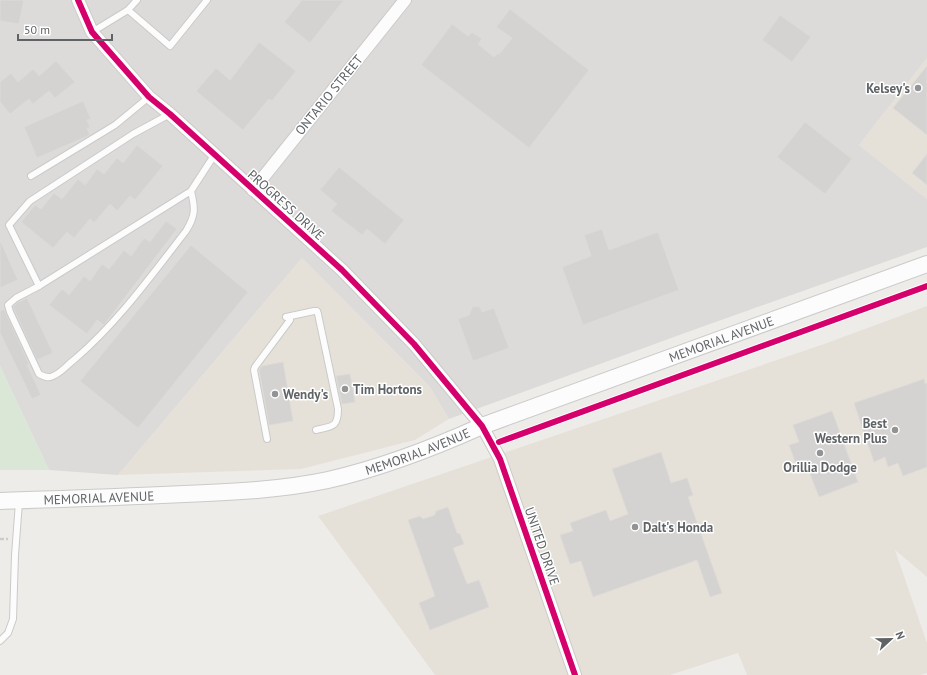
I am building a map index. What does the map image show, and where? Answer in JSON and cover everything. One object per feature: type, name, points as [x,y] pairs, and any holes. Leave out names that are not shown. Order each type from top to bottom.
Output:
[{"type":"main road","name":"MEMORIAL AVENUE","points":[[0,501],[217,492],[301,485],[328,480],[375,467],[447,442],[482,426],[927,264]]},
{"type":"street","name":"PROGRESS DRIVE","points":[[78,0],[92,32],[149,97],[215,154],[342,270],[414,344],[482,426]]},
{"type":"street","name":"ONTARIO STREET","points":[[253,190],[404,0]]},
{"type":"street","name":"UNITED DRIVE","points":[[482,426],[500,459],[575,675]]},
{"type":"lane","points":[[92,32],[128,10],[137,0]]},
{"type":"lane","points":[[128,10],[170,46],[207,0]]},
{"type":"lane","points":[[31,176],[115,125],[149,97]]},
{"type":"lane","points":[[39,286],[9,225],[30,201],[133,134],[170,114]]},
{"type":"lane","points":[[191,191],[195,208],[192,221],[186,231],[122,312],[106,330],[53,376],[46,377],[39,374],[8,305],[16,298],[39,286],[191,191],[215,154]]},
{"type":"lane","points":[[267,439],[254,370],[255,367],[288,319],[317,311],[338,409],[338,419],[334,426],[316,430]]},
{"type":"lane","points":[[0,641],[8,633],[13,619],[15,555],[19,500]]},
{"type":"shaded area","points":[[0,0],[927,0],[927,58],[859,145],[927,199],[927,247],[449,419],[430,387],[302,258],[118,475],[49,470],[0,366]]},
{"type":"shaded area","points":[[927,58],[927,199],[859,145]]},
{"type":"shaded area","points":[[302,258],[430,387],[449,419],[415,440],[301,469],[118,475]]},
{"type":"shaded area","points":[[927,306],[927,577],[895,550],[927,643],[927,673],[920,675],[747,675],[738,653],[670,675],[435,675],[318,516],[824,344]]},
{"type":"green space","points":[[0,366],[49,470],[0,470]]},
{"type":"building","points":[[0,0],[24,0],[19,24],[0,21]]},
{"type":"building","points":[[302,0],[344,0],[310,43],[284,22]]},
{"type":"building","points":[[510,9],[589,70],[529,148],[421,65],[452,24],[468,36],[472,32],[482,39],[478,44],[494,57],[498,53],[499,54],[512,38],[496,27]]},
{"type":"building","points":[[780,15],[811,37],[792,62],[762,40]]},
{"type":"building","points":[[259,42],[296,71],[272,101],[269,99],[243,130],[196,91],[216,68],[230,80]]},
{"type":"building","points":[[56,61],[75,82],[55,98],[49,91],[33,104],[29,99],[10,114],[0,102],[0,82],[11,73],[18,82],[33,69],[39,76]]},
{"type":"building","name":"Kelsey's","points":[[927,66],[927,135],[893,108]]},
{"type":"building","points":[[83,101],[91,119],[87,120],[90,127],[87,129],[90,135],[37,158],[24,127]]},
{"type":"building","points":[[805,122],[852,159],[825,194],[777,157]]},
{"type":"building","points":[[137,145],[163,166],[135,200],[130,196],[117,211],[110,204],[94,223],[90,219],[74,238],[67,232],[53,248],[21,222],[35,205],[41,209],[54,193],[62,199],[78,179],[85,185],[97,169],[104,174],[117,158],[123,163]]},
{"type":"building","points":[[927,154],[927,185],[912,173]]},
{"type":"building","points":[[339,167],[404,220],[385,244],[367,229],[362,235],[331,211],[337,204],[320,190]]},
{"type":"building","points":[[166,221],[177,229],[104,325],[97,320],[87,334],[49,305],[62,289],[69,295],[84,276],[90,281],[102,264],[109,269],[124,250],[131,256],[144,238],[150,242]]},
{"type":"building","points":[[602,229],[609,250],[658,232],[679,290],[583,325],[562,267],[591,256],[584,235]]},
{"type":"building","points":[[0,240],[18,280],[0,288]]},
{"type":"building","points":[[191,245],[248,292],[138,428],[80,381]]},
{"type":"building","points":[[27,298],[53,353],[37,360],[13,307],[17,303]]},
{"type":"building","points":[[473,306],[480,307],[482,312],[494,308],[509,348],[473,361],[458,319],[469,315]]},
{"type":"building","points":[[4,309],[29,364],[27,365],[41,395],[32,399],[0,333],[0,311]]},
{"type":"building","name":"Wendy's","points":[[283,362],[293,421],[269,425],[259,370],[262,366]]},
{"type":"building","name":"Tim Hortons","points":[[350,374],[355,402],[342,404],[336,376]]},
{"type":"building","name":"Best Western Plus","points":[[924,379],[925,384],[927,383],[927,467],[903,476],[898,463],[888,467],[885,457],[874,462],[854,403]]},
{"type":"building","name":"Orillia Dodge","points":[[832,411],[858,482],[819,497],[805,461],[796,464],[789,445],[799,442],[793,425]]},
{"type":"building","name":"Dalt's Honda","points":[[661,452],[671,483],[687,478],[693,495],[688,497],[722,593],[710,597],[697,560],[593,597],[581,561],[570,564],[560,535],[573,531],[570,523],[606,510],[610,521],[628,514],[612,469]]},
{"type":"building","points":[[448,507],[457,533],[460,534],[464,544],[453,548],[467,584],[479,580],[489,607],[430,630],[419,603],[435,596],[408,520],[420,516],[423,519],[435,515],[436,511]]},
{"type":"cycle path","points":[[78,0],[92,32],[149,97],[170,114],[342,270],[414,344],[482,426],[500,459],[575,675]]},
{"type":"cycle path","points":[[499,442],[927,286]]},
{"type":"place","name":"Kelsey's","points":[[918,88]]},
{"type":"place","name":"Tim Hortons","points":[[345,389]]},
{"type":"place","name":"Wendy's","points":[[275,394]]},
{"type":"place","name":"Best Western Plus","points":[[895,430]]},
{"type":"place","name":"Orillia Dodge","points":[[820,453]]},
{"type":"place","name":"Dalt's Honda","points":[[635,527]]}]
